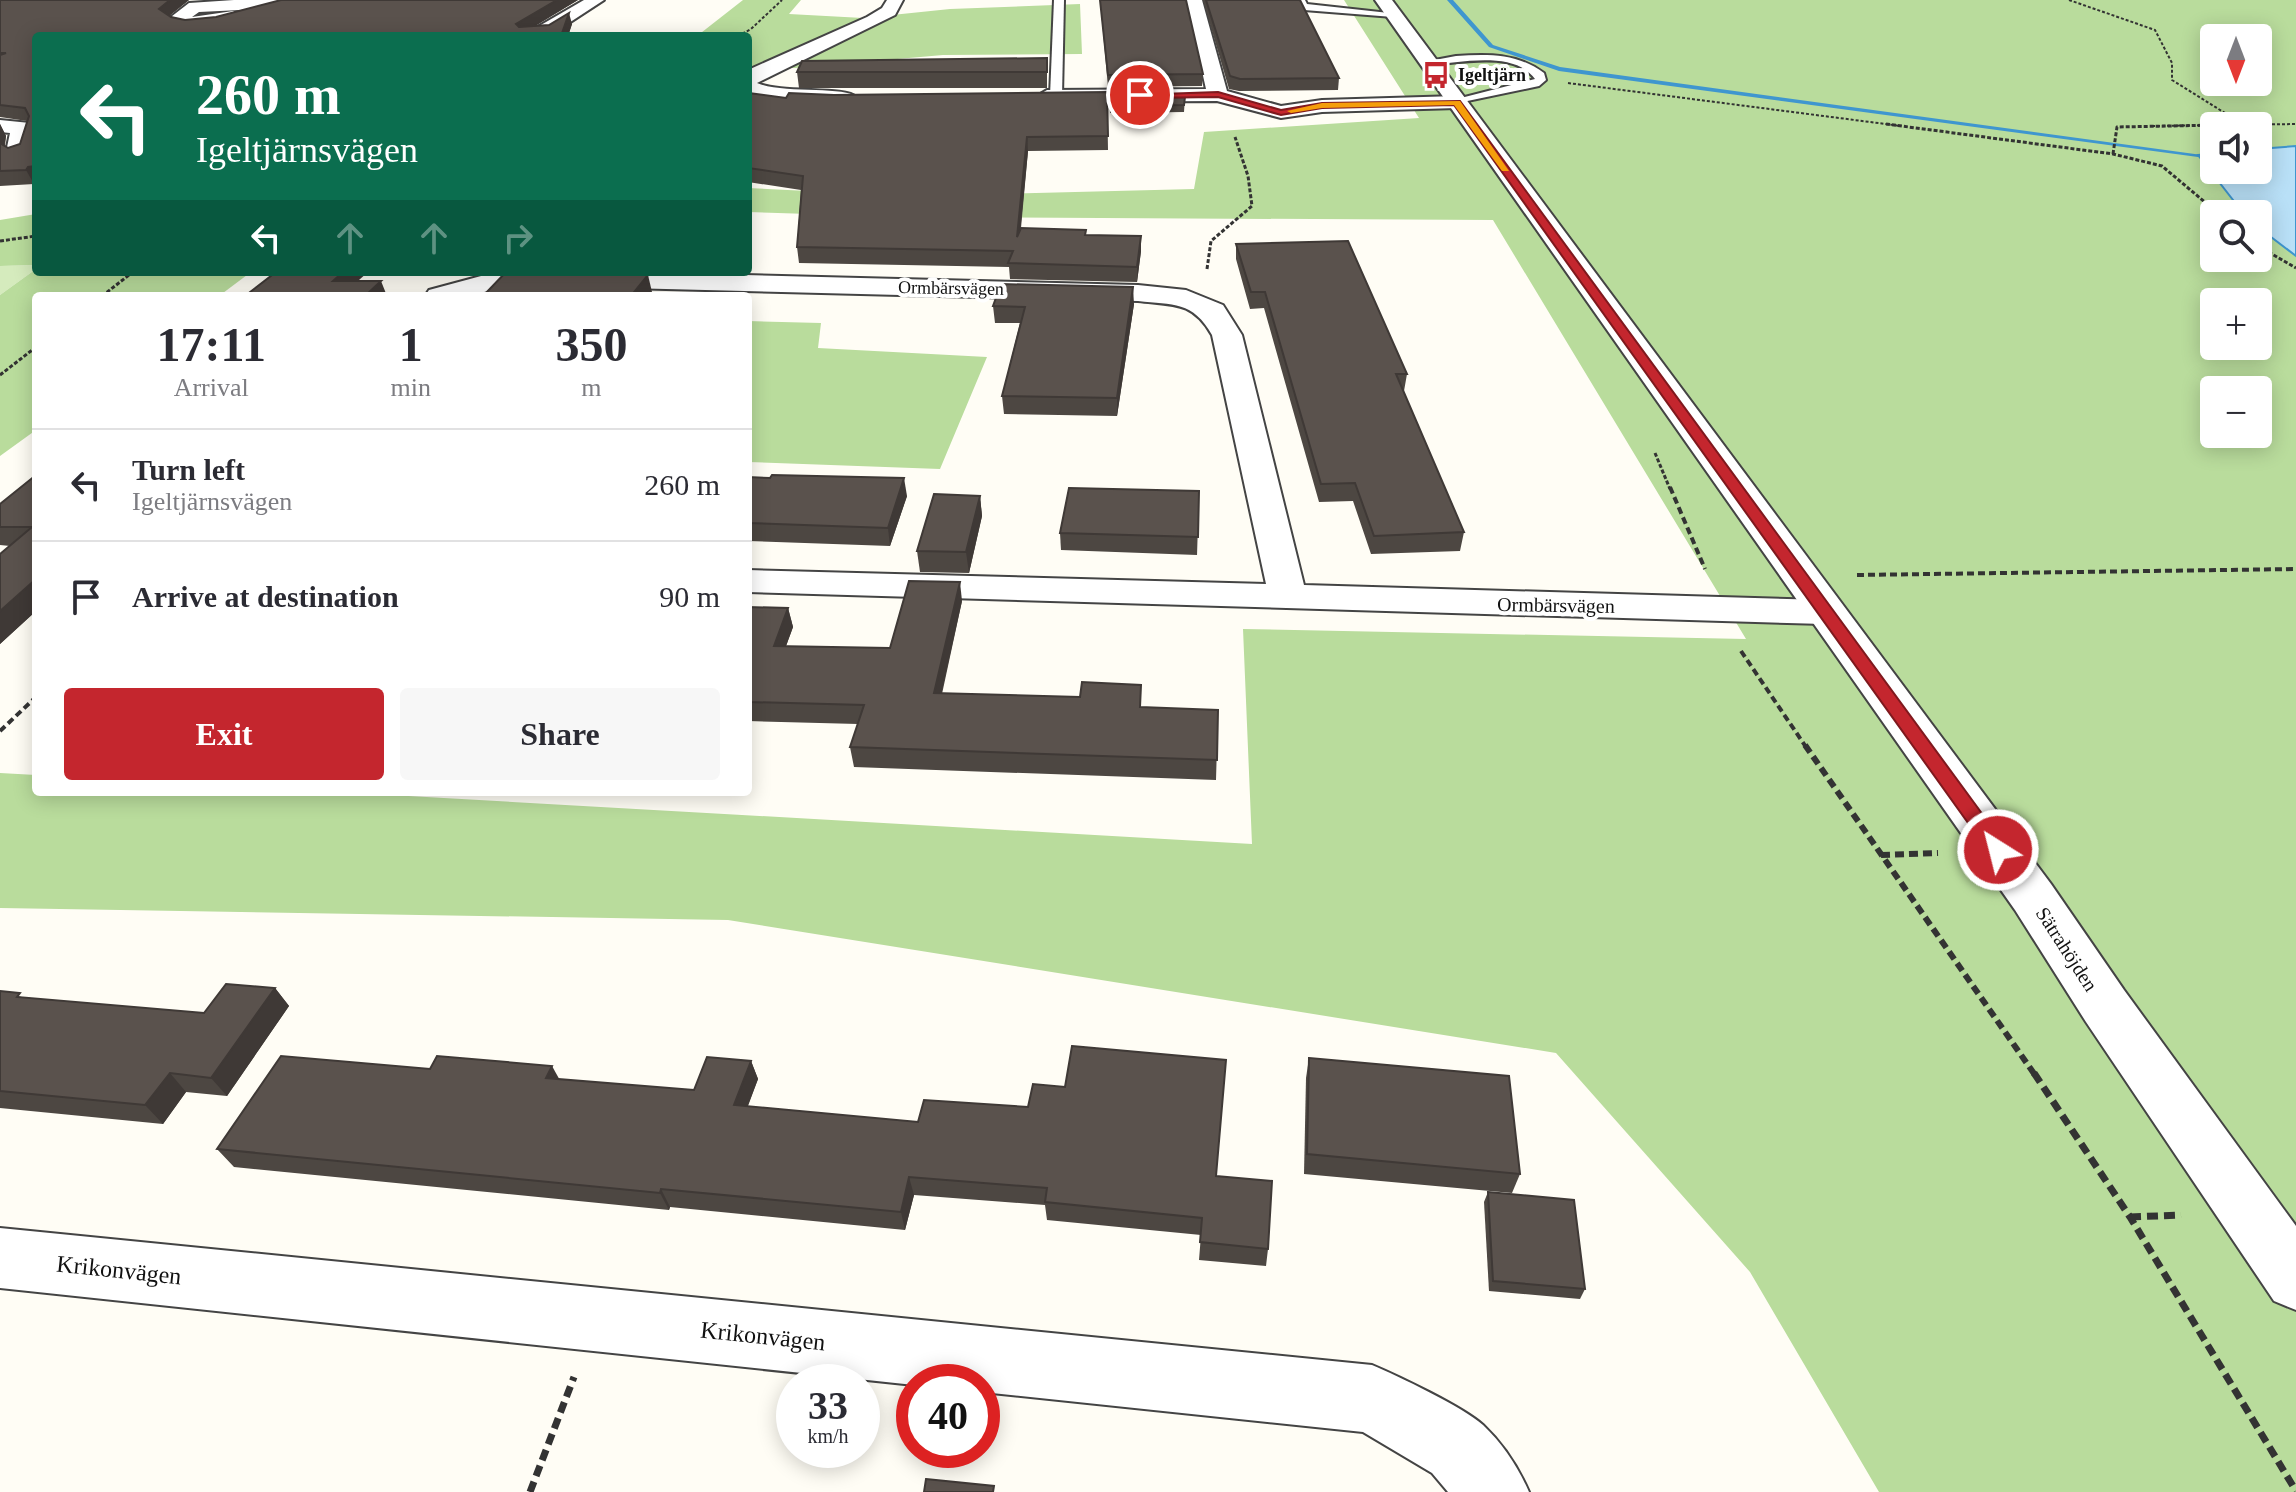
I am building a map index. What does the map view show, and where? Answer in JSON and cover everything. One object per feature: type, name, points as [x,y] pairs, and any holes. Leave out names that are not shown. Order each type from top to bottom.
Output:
[{"type":"street","points":[[277,3],[339,0]]},
{"type":"street","points":[[541,32],[596,0]]},
{"type":"street","points":[[752,78],[755,74],[873,21],[889,11],[895,0]]},
{"type":"street","points":[[1194,0],[1218,95]]},
{"type":"street","name":"Sätrahöjden","points":[[1388,7],[2033,897],[2296,1279]]},
{"type":"street","points":[[752,87],[792,96],[865,98]]},
{"type":"street","points":[[1025,96],[1218,95],[1281,112],[1322,106],[1457,102]]},
{"type":"street","points":[[0,126],[22,128],[18,152]]},
{"type":"street","name":"Ormbärsvägen","points":[[454,292],[508,277],[1138,293],[1186,298],[1213,311],[1227,335],[1288,598]]},
{"type":"street","name":"Ormbärsvägen","points":[[752,581],[1824,612]]},
{"type":"street","name":"Krikonvägen","points":[[0,1258],[1372,1399],[1457,1448],[1493,1492]]},
{"type":"lane","points":[[1056,96],[1059,0]]},
{"type":"lane","points":[[1300,0],[1304,7],[1317,10],[1388,7]]},
{"type":"lane","points":[[1429,62],[1507,61],[1535,70],[1541,80],[1497,95],[1457,102]]},
{"type":"path","points":[[745,32],[782,0]]},
{"type":"path","points":[[2069,0],[2155,30],[2172,63],[2172,80],[2223,112]]},
{"type":"path","points":[[1541,80],[2113,154],[2162,166],[2202,200]]},
{"type":"path","points":[[1186,298],[1207,272],[1211,241],[1252,206],[1248,176],[1231,124],[1281,112]]},
{"type":"path","points":[[2113,154],[2117,127],[2200,124]]},
{"type":"path","points":[[2272,124],[2296,124]]},
{"type":"path","points":[[0,241],[32,237]]},
{"type":"path","points":[[2272,254],[2296,268]]},
{"type":"path","points":[[107,292],[128,276]]},
{"type":"path","points":[[0,375],[32,350]]},
{"type":"path","points":[[1653,450],[1704,566],[1718,609],[1750,668],[1984,999],[2130,1217],[2296,1491]]},
{"type":"path","points":[[1798,574],[2296,569]]},
{"type":"path","points":[[0,731],[32,701]]},
{"type":"path","points":[[1880,855],[1938,853]]},
{"type":"path","points":[[530,1492],[596,1319]]},
{"type":"green space","points":[[743,0],[801,0],[789,14],[863,18],[950,9],[1080,4],[1082,54],[943,55],[795,68],[752,68],[752,32],[702,32]]},
{"type":"green space","points":[[1344,0],[2296,0],[2296,146],[2272,148],[2272,112],[2200,112],[2199,155],[2200,184],[2221,184],[2233,200],[2200,200],[2200,272],[2272,272],[2272,238],[2296,256],[2296,1492],[1879,1492],[1750,1272],[1556,1053],[728,920],[0,908],[0,773],[32,775],[32,796],[408,796],[1252,844],[1243,629],[1746,639],[1493,220],[903,217],[752,212],[752,188],[910,196],[1194,189],[1204,132],[1419,118]]},
{"type":"green space","points":[[32,215],[32,265],[0,266],[0,220]]},
{"type":"green space","points":[[32,265],[32,272],[0,295],[0,266]]},
{"type":"green space","points":[[32,272],[32,276],[246,276],[224,292],[32,292],[32,433],[0,456],[0,295]]},
{"type":"green space","points":[[752,321],[821,323],[818,348],[987,357],[940,469],[752,462]]},
{"type":"water","points":[[2296,146],[2296,256],[2272,238],[2272,200],[2233,200],[2221,184],[2272,184],[2272,148]]},
{"type":"building","points":[[0,0],[170,0],[159,9],[171,17],[185,20],[216,17],[281,0],[557,0],[516,24],[519,27],[549,25],[569,13],[562,32],[32,32],[32,166],[26,170],[0,171],[0,143],[8,148],[20,144],[29,116],[25,108],[0,105],[0,55],[6,53],[0,53]]},
{"type":"building","points":[[1100,0],[1186,0],[1203,74],[1108,75]]},
{"type":"building","points":[[1206,0],[1300,0],[1339,78],[1240,79],[1230,76]]},
{"type":"building","points":[[1047,58],[1047,72],[797,72],[802,61]]},
{"type":"building","points":[[1107,92],[1108,136],[1027,137],[1017,237],[1021,228],[1086,230],[1085,235],[1141,236],[1137,267],[1008,263],[1013,251],[797,247],[803,176],[752,169],[752,94],[786,98],[789,93]]},
{"type":"building","points":[[1185,97],[1184,105],[1110,106],[1110,98]]},
{"type":"building","points":[[1348,241],[1407,374],[1396,374],[1464,532],[1374,536],[1355,483],[1321,484],[1265,292],[1251,292],[1236,244]]},
{"type":"building","points":[[271,276],[339,276],[333,281],[381,281],[369,292],[250,292]]},
{"type":"building","points":[[502,276],[647,276],[634,292],[487,292]]},
{"type":"building","points":[[1001,284],[1133,287],[1117,398],[1002,396],[1025,307],[993,306]]},
{"type":"building","points":[[772,475],[904,478],[888,528],[752,523],[752,477],[770,478]]},
{"type":"building","points":[[32,478],[32,527],[0,527],[0,504]]},
{"type":"building","points":[[1069,488],[1199,491],[1198,537],[1060,533]]},
{"type":"building","points":[[934,494],[980,496],[966,552],[917,551]]},
{"type":"building","points":[[32,527],[32,583],[0,611],[0,554]]},
{"type":"building","points":[[909,581],[960,582],[934,693],[1080,697],[1082,682],[1141,685],[1140,707],[1218,710],[1217,760],[850,747],[864,705],[752,702],[752,607],[788,608],[774,646],[890,648]]},
{"type":"building","points":[[226,984],[275,988],[211,1078],[170,1073],[145,1105],[0,1091],[0,991],[20,993],[17,997],[204,1013]]},
{"type":"building","points":[[1072,1046],[1226,1060],[1216,1176],[1272,1181],[1268,1249],[1200,1242],[1202,1218],[1045,1202],[1047,1188],[909,1177],[901,1212],[661,1189],[660,1193],[217,1149],[281,1056],[430,1069],[437,1056],[552,1066],[546,1078],[694,1090],[707,1057],[751,1061],[734,1105],[918,1122],[924,1100],[1028,1107],[1033,1084],[1065,1087]]},
{"type":"building","points":[[1309,1058],[1509,1076],[1520,1174],[1307,1154]]},
{"type":"building","points":[[1488,1192],[1574,1200],[1585,1289],[1493,1281]]},
{"type":"building","points":[[926,1479],[994,1486],[993,1492],[924,1492]]},
{"type":"waterway","points":[[1450,0],[1491,46],[1559,69],[2198,155]]},
{"type":"slow traffic","points":[[1291,111],[1322,106],[1457,102],[1506,169]]},
{"type":"place","name":"Igeltjärn","points":[[1436,75]]},
{"type":"route","points":[[1140,95],[1218,95],[1281,112],[1322,106],[1457,102],[1998,850]]}]
